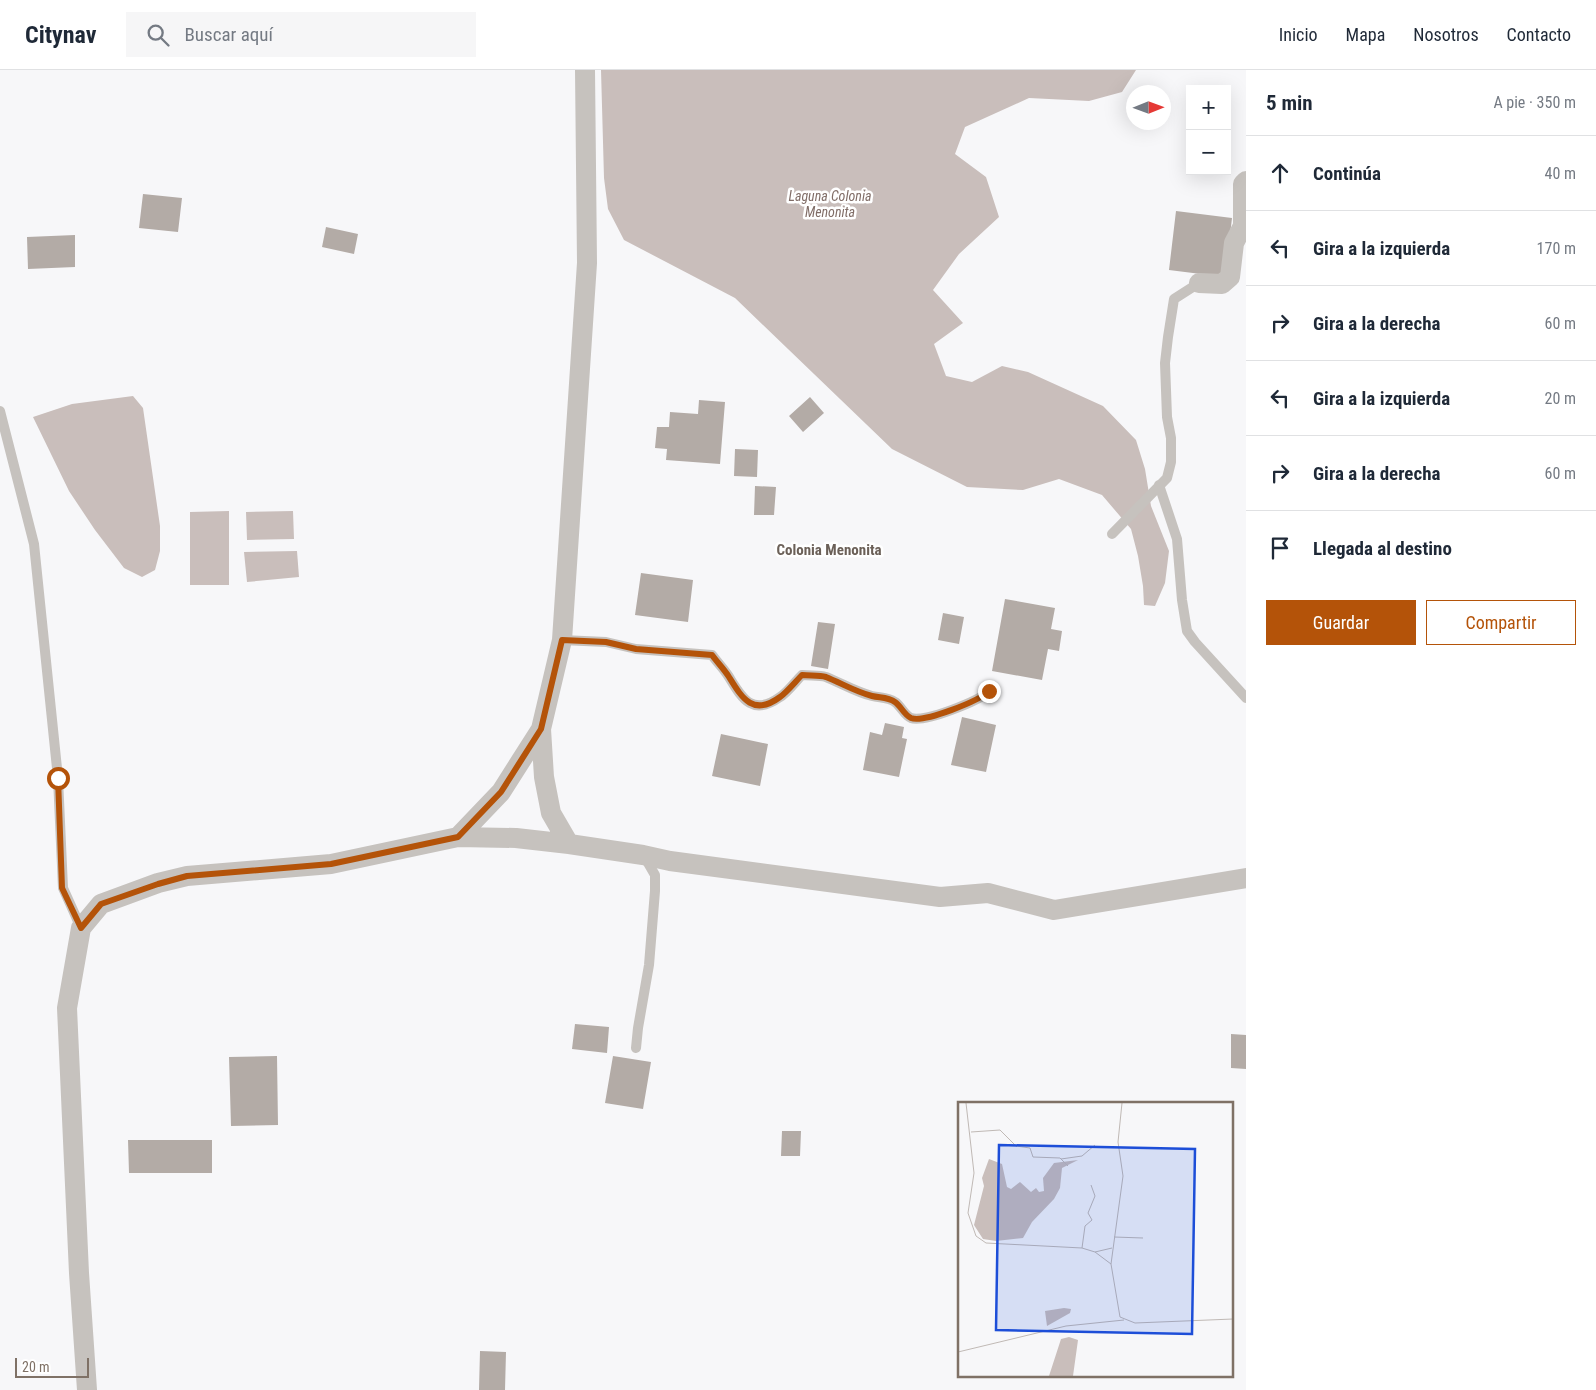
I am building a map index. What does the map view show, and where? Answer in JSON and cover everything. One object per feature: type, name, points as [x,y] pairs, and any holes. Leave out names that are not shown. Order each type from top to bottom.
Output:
[{"type":"street","points":[[569,844],[551,813],[544,777],[541,729],[562,640],[587,264],[585,70]]},
{"type":"street","points":[[1199,283],[1222,284],[1230,277],[1234,243],[1243,226],[1243,184],[1246,181]]},
{"type":"street","points":[[458,837],[501,792],[541,729]]},
{"type":"street","points":[[87,1390],[79,1273],[67,1008],[81,928],[101,904],[187,876],[331,864],[458,837],[516,838],[569,844],[670,861],[940,896],[988,892],[1054,910],[1246,878]]},
{"type":"lane","points":[[1112,534],[1167,478],[1171,462],[1165,363],[1174,299],[1199,283]]},
{"type":"lane","points":[[0,412],[34,544],[58,778],[62,888],[81,928]]},
{"type":"lane","points":[[1160,486],[1177,539],[1182,600],[1187,631],[1246,698]]},
{"type":"lane","points":[[562,640],[606,642],[636,649],[712,655],[728,675],[743,699],[753,705],[769,703],[782,697],[802,675],[825,677],[872,696],[886,698],[895,702],[908,717],[914,719],[931,717],[959,707],[983,696],[989,691]]},
{"type":"lane","points":[[636,1048],[649,965],[655,891],[655,875],[643,855]]},
{"type":"water","name":"Laguna Colonia Menonita","points":[[601,70],[1136,70],[1122,92],[1089,101],[1029,98],[965,127],[955,154],[986,177],[999,217],[959,254],[933,290],[963,323],[934,344],[946,376],[972,382],[1002,366],[1028,372],[1103,406],[1136,440],[1145,469],[1151,506],[1169,551],[1165,583],[1155,606],[1144,605],[1138,556],[1131,529],[1102,495],[1059,479],[1023,490],[967,487],[892,449],[735,298],[624,240],[608,209],[604,178]]},
{"type":"water","points":[[133,396],[143,408],[160,526],[160,551],[155,570],[142,577],[124,568],[95,530],[69,491],[33,417],[72,404]]},
{"type":"water","points":[[229,511],[229,585],[190,585],[190,512]]},
{"type":"water","points":[[293,511],[294,539],[247,540],[246,512]]},
{"type":"water","points":[[297,551],[299,577],[247,582],[244,552]]},
{"type":"building","points":[[143,194],[182,198],[178,232],[139,228]]},
{"type":"building","points":[[1176,211],[1232,218],[1225,277],[1169,270]]},
{"type":"building","points":[[326,227],[358,234],[354,254],[322,247]]},
{"type":"building","points":[[75,235],[75,267],[28,269],[27,237]]},
{"type":"building","points":[[810,397],[824,413],[803,432],[789,416]]},
{"type":"building","points":[[699,400],[725,402],[720,464],[666,460],[667,449],[655,448],[657,427],[669,427],[670,412],[698,414]]},
{"type":"building","points":[[735,449],[758,450],[757,477],[734,476]]},
{"type":"building","points":[[755,486],[776,487],[774,515],[754,515]]},
{"type":"building","points":[[641,573],[693,580],[688,622],[635,615]]},
{"type":"building","points":[[1005,599],[1055,608],[1051,629],[1062,631],[1059,651],[1048,649],[1042,680],[992,671]]},
{"type":"building","points":[[943,613],[964,617],[959,644],[938,640]]},
{"type":"building","points":[[818,622],[835,624],[828,669],[811,666]]},
{"type":"building","points":[[962,717],[996,725],[986,772],[951,765]]},
{"type":"building","points":[[885,723],[904,727],[902,738],[907,739],[899,777],[863,770],[870,732],[882,735]]},
{"type":"building","points":[[721,734],[768,744],[760,786],[712,776]]},
{"type":"building","points":[[575,1024],[609,1027],[607,1053],[572,1049]]},
{"type":"building","points":[[1231,1034],[1246,1035],[1246,1069],[1231,1068]]},
{"type":"building","points":[[277,1056],[278,1125],[231,1126],[229,1057]]},
{"type":"building","points":[[613,1056],[651,1062],[643,1109],[605,1103]]},
{"type":"building","points":[[782,1131],[801,1131],[800,1156],[781,1156]]},
{"type":"building","points":[[128,1140],[212,1140],[212,1173],[129,1173]]},
{"type":"building","points":[[480,1351],[506,1352],[505,1390],[479,1390]]},
{"type":"district","name":"Colonia Menonita","points":[[829,550]]},
{"type":"route","points":[[58,778],[62,888],[81,928],[101,904],[187,876],[331,864],[458,837],[501,792],[541,729],[562,640],[606,642],[636,649],[688,655],[712,655],[728,675],[743,699],[753,705],[762,705],[782,697],[802,675],[825,677],[833,682],[872,696],[886,698],[895,702],[908,717],[914,719],[931,717],[959,707],[975,701],[989,691]]}]
